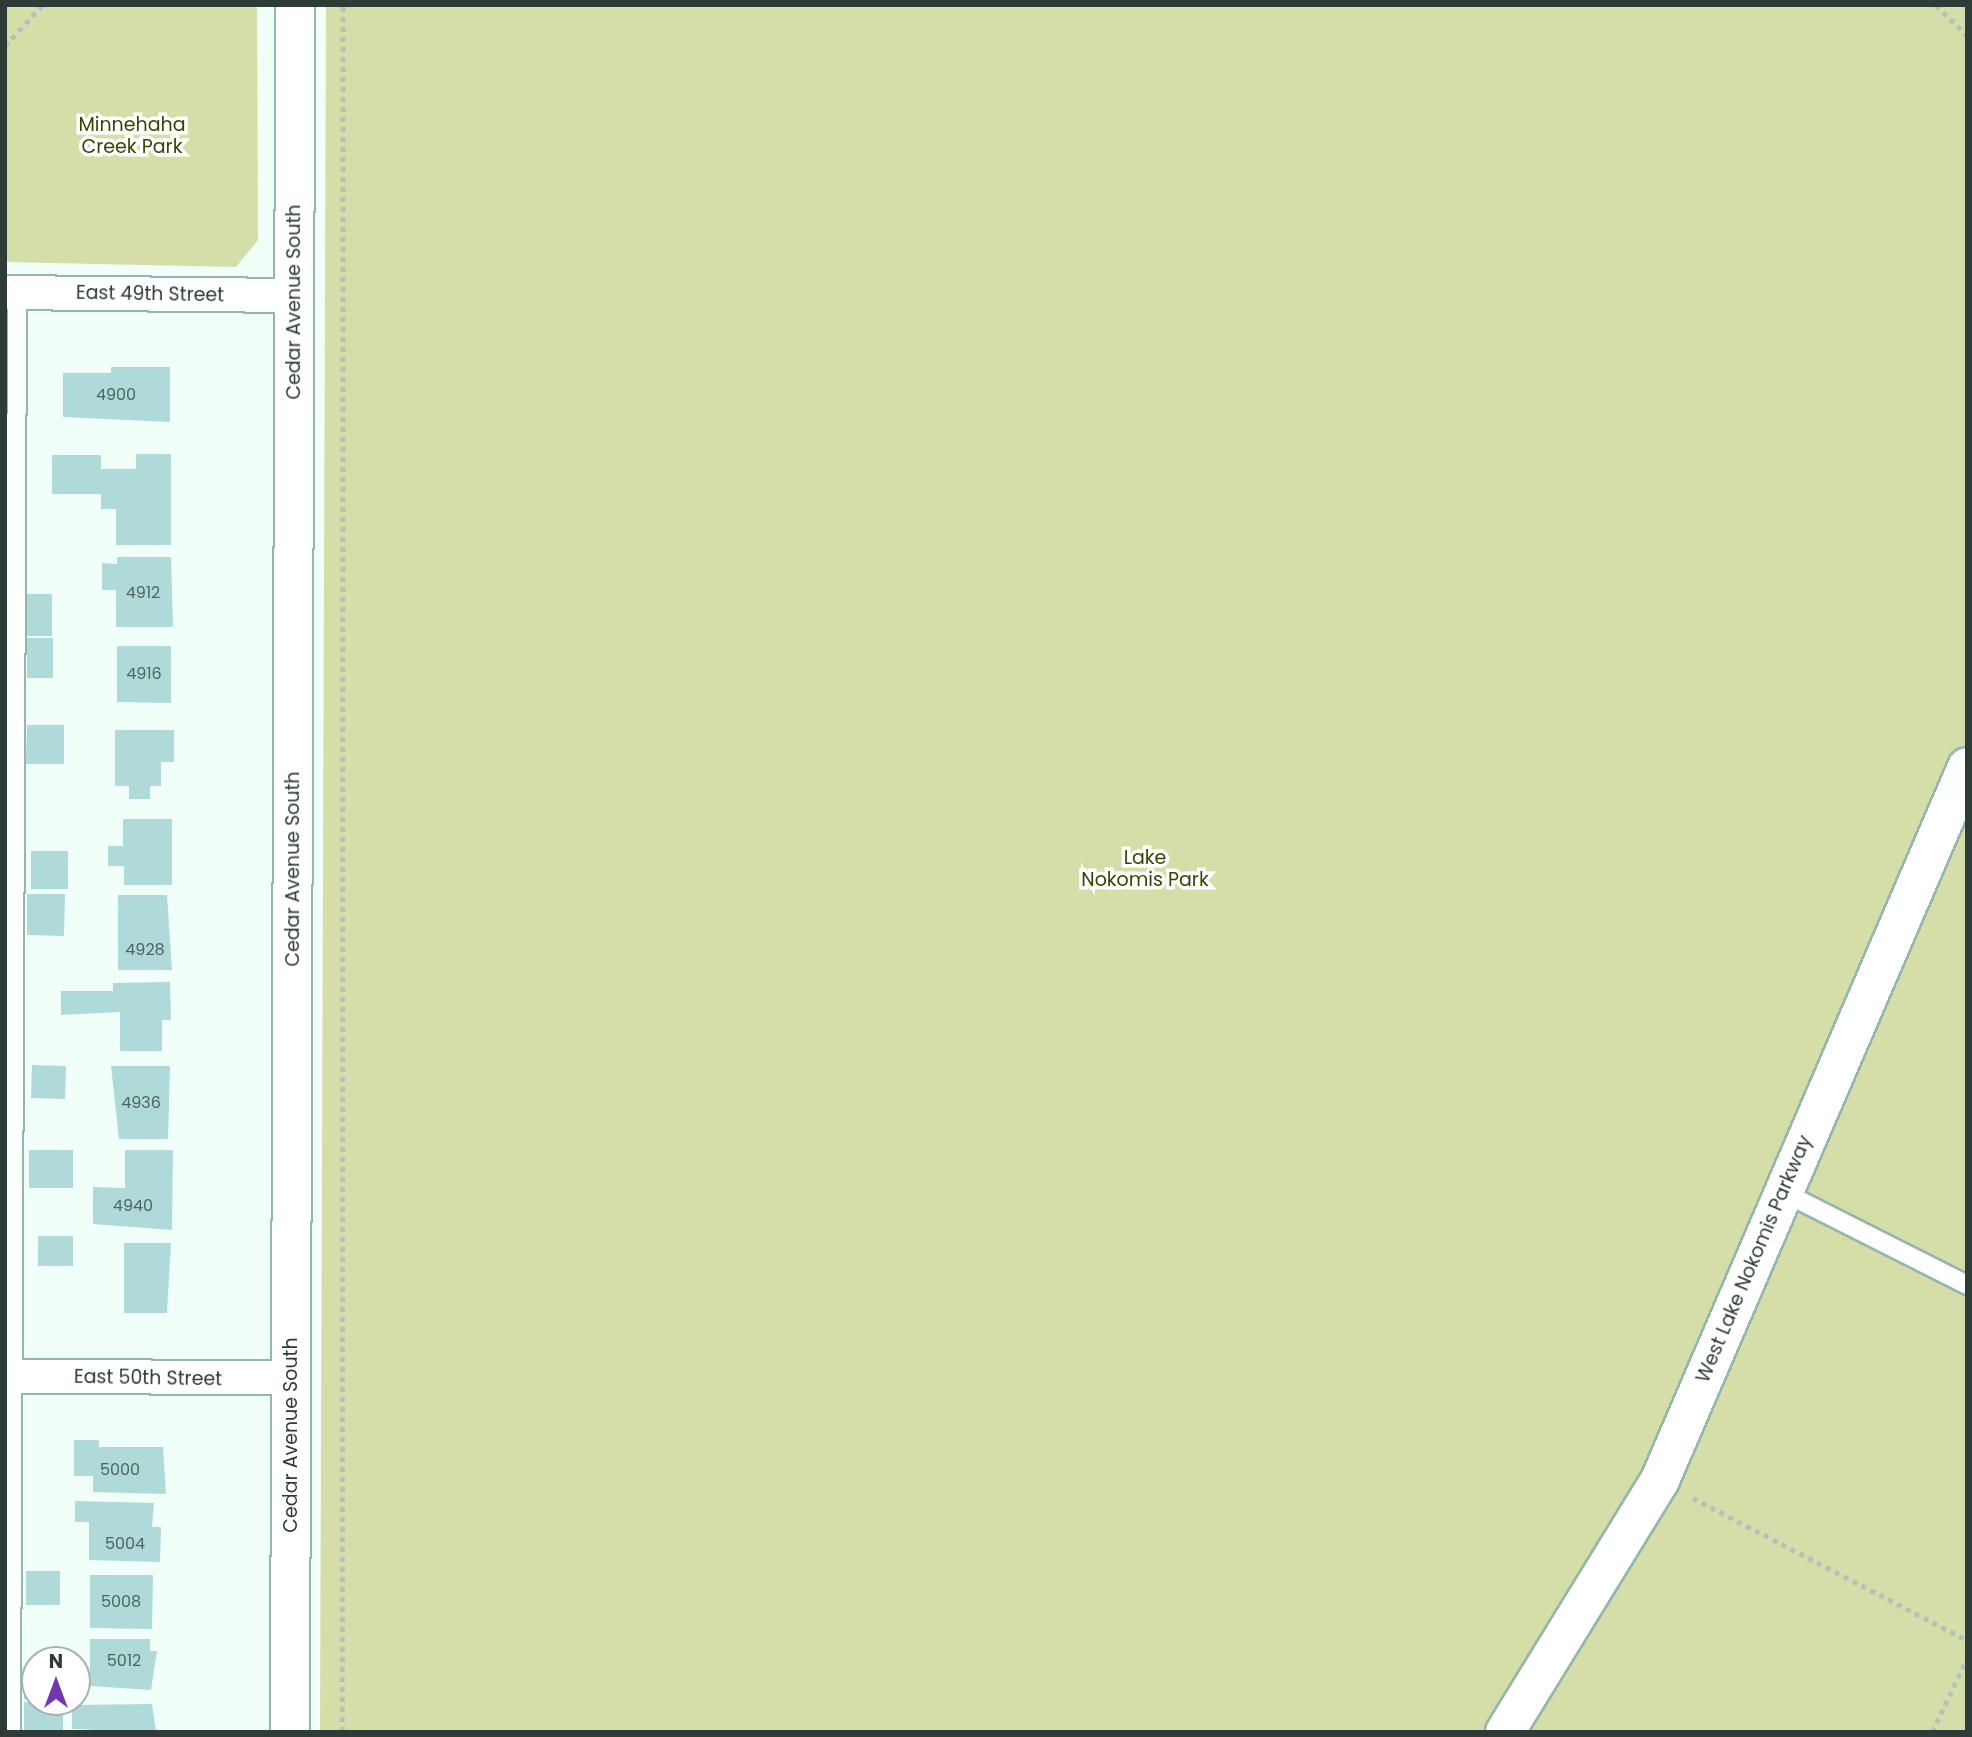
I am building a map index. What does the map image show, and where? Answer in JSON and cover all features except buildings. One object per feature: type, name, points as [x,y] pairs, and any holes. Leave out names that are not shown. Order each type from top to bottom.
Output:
[{"type":"main road","name":"Cedar Avenue South","points":[[290,1732],[295,5]]},
{"type":"main road","name":"West Lake Nokomis Parkway","points":[[1505,1732],[1660,1480],[1785,1193],[1825,1090],[1967,767]]},
{"type":"street","name":"East 49th Street","points":[[11,292],[294,295]]},
{"type":"street","name":"East 50th Street","points":[[10,1376],[292,1377]]},
{"type":"lane","points":[[11,292],[11,1732]]},
{"type":"lane","points":[[1785,1193],[1967,1285]]},
{"type":"path","points":[[5,46],[41,5]]},
{"type":"path","points":[[342,5],[342,1732]]},
{"type":"path","points":[[1936,5],[1967,35]]},
{"type":"path","points":[[1660,1480],[1967,1640]]},
{"type":"path","points":[[1932,1732],[1967,1658]]},
{"type":"green space","name":"Minnehaha Creek Park","points":[[5,5],[257,5],[258,240],[236,267],[5,262]]},
{"type":"green space","name":"Lake Nokomis Park","points":[[326,5],[1967,5],[1967,1732],[320,1732]]}]
